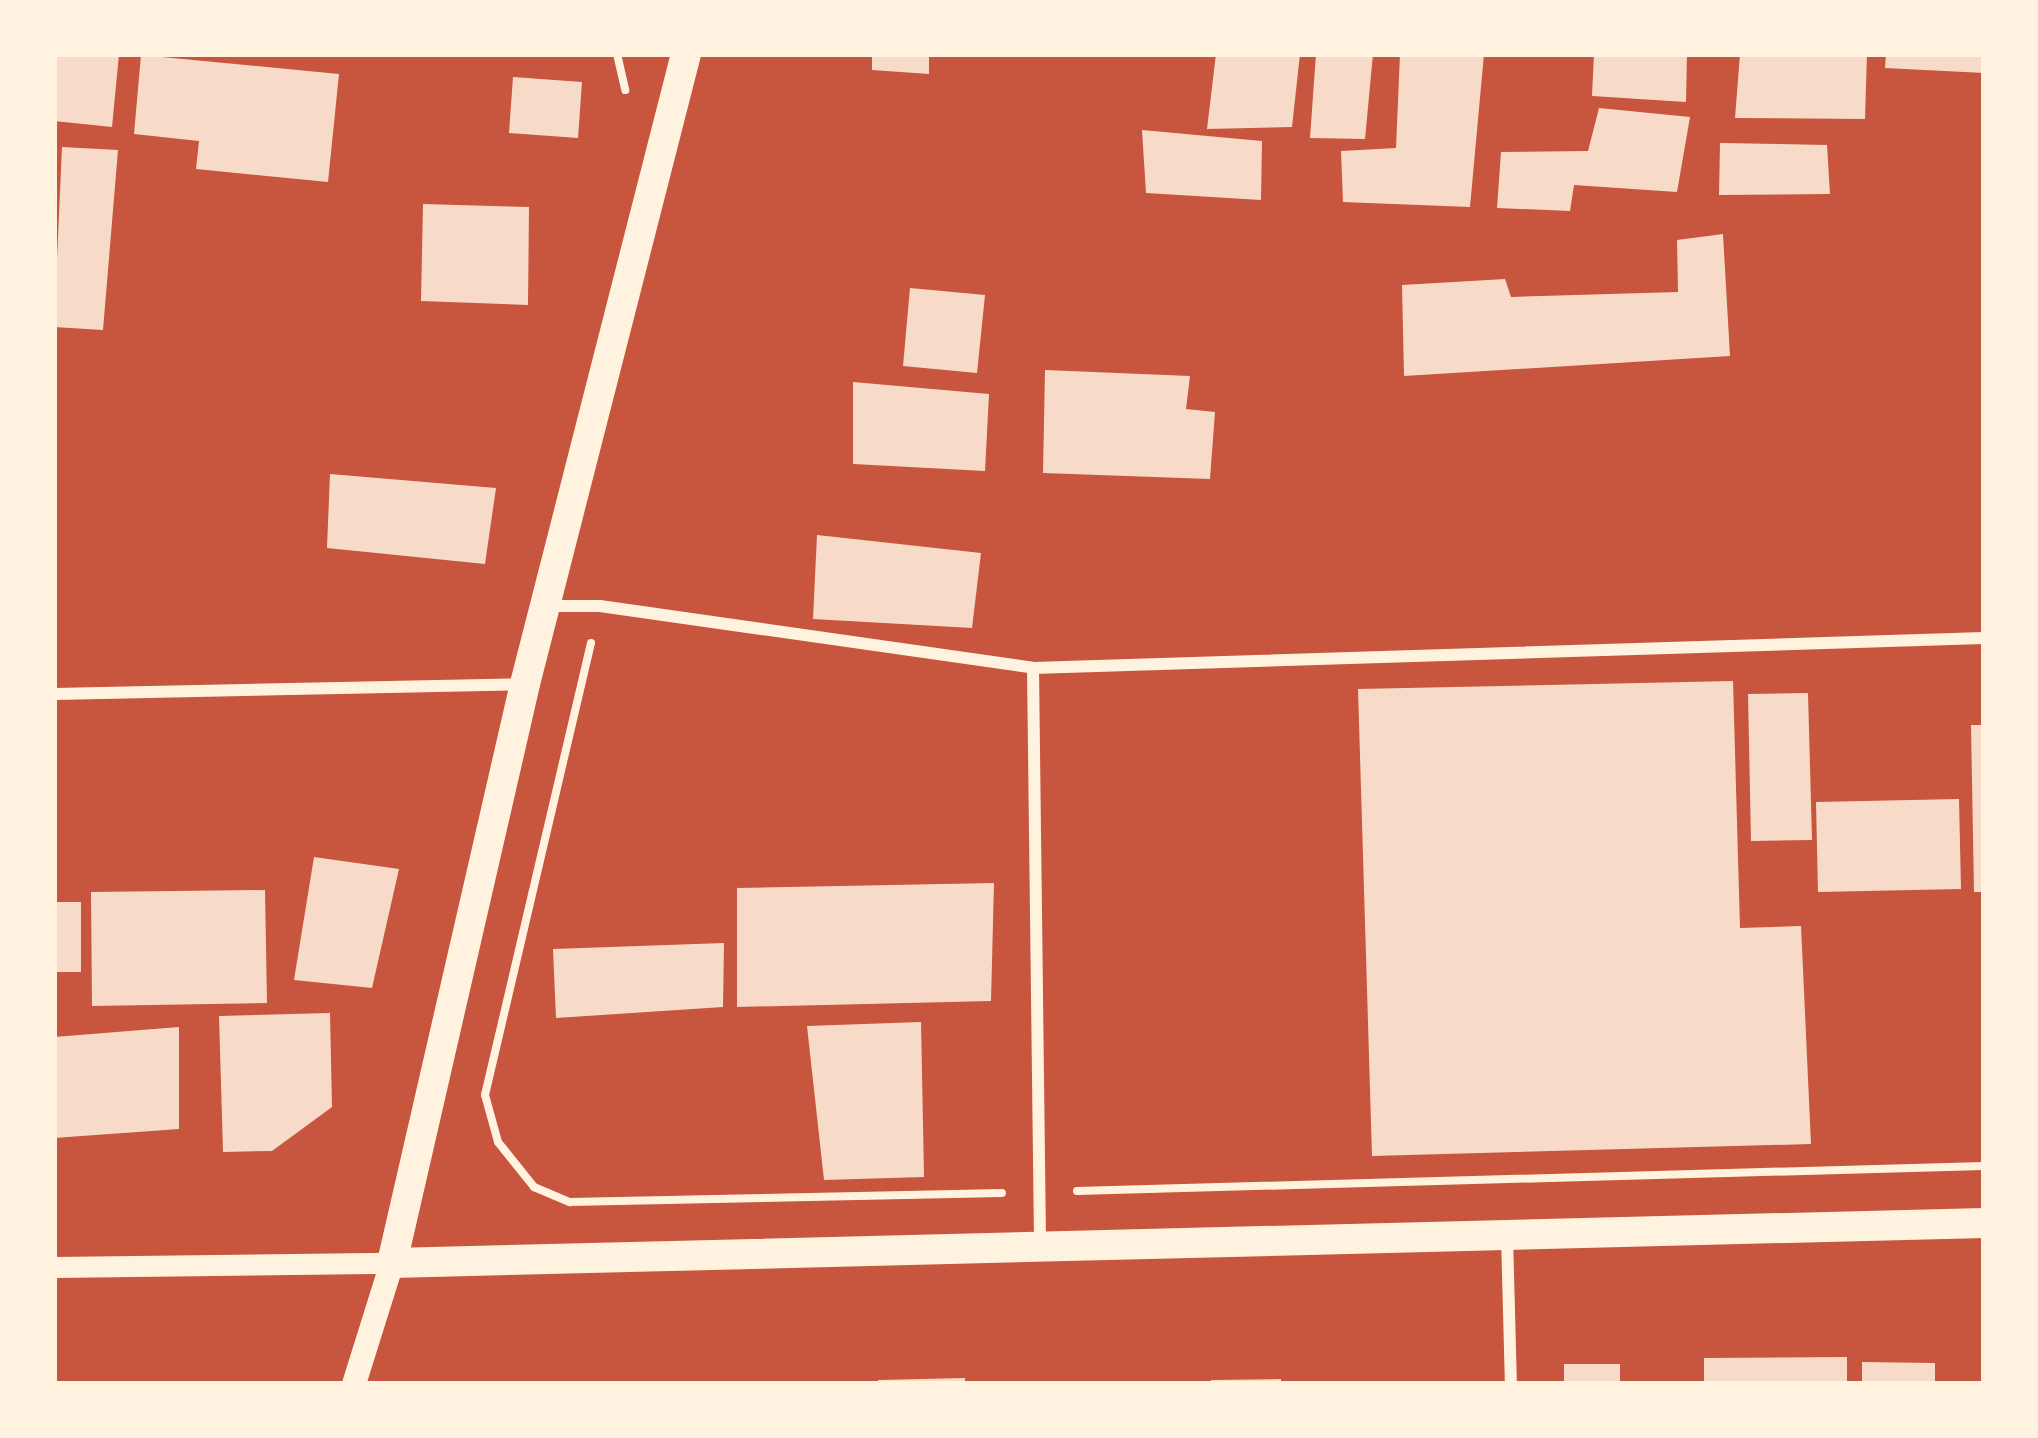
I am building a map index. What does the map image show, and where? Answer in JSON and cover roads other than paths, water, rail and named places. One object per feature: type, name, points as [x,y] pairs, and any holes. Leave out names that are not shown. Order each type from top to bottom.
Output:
[{"type":"main road","points":[[354,1384],[392,1264],[525,685],[686,54]]},
{"type":"main road","points":[[392,1264],[1040,1252],[1984,1223]]},
{"type":"street","points":[[547,606],[600,606],[1033,668],[1984,638]]},
{"type":"street","points":[[1033,668],[1040,1252]]},
{"type":"street","points":[[54,694],[525,685]]},
{"type":"street","points":[[1508,1235],[1511,1384]]},
{"type":"street","points":[[54,1268],[392,1264]]}]
